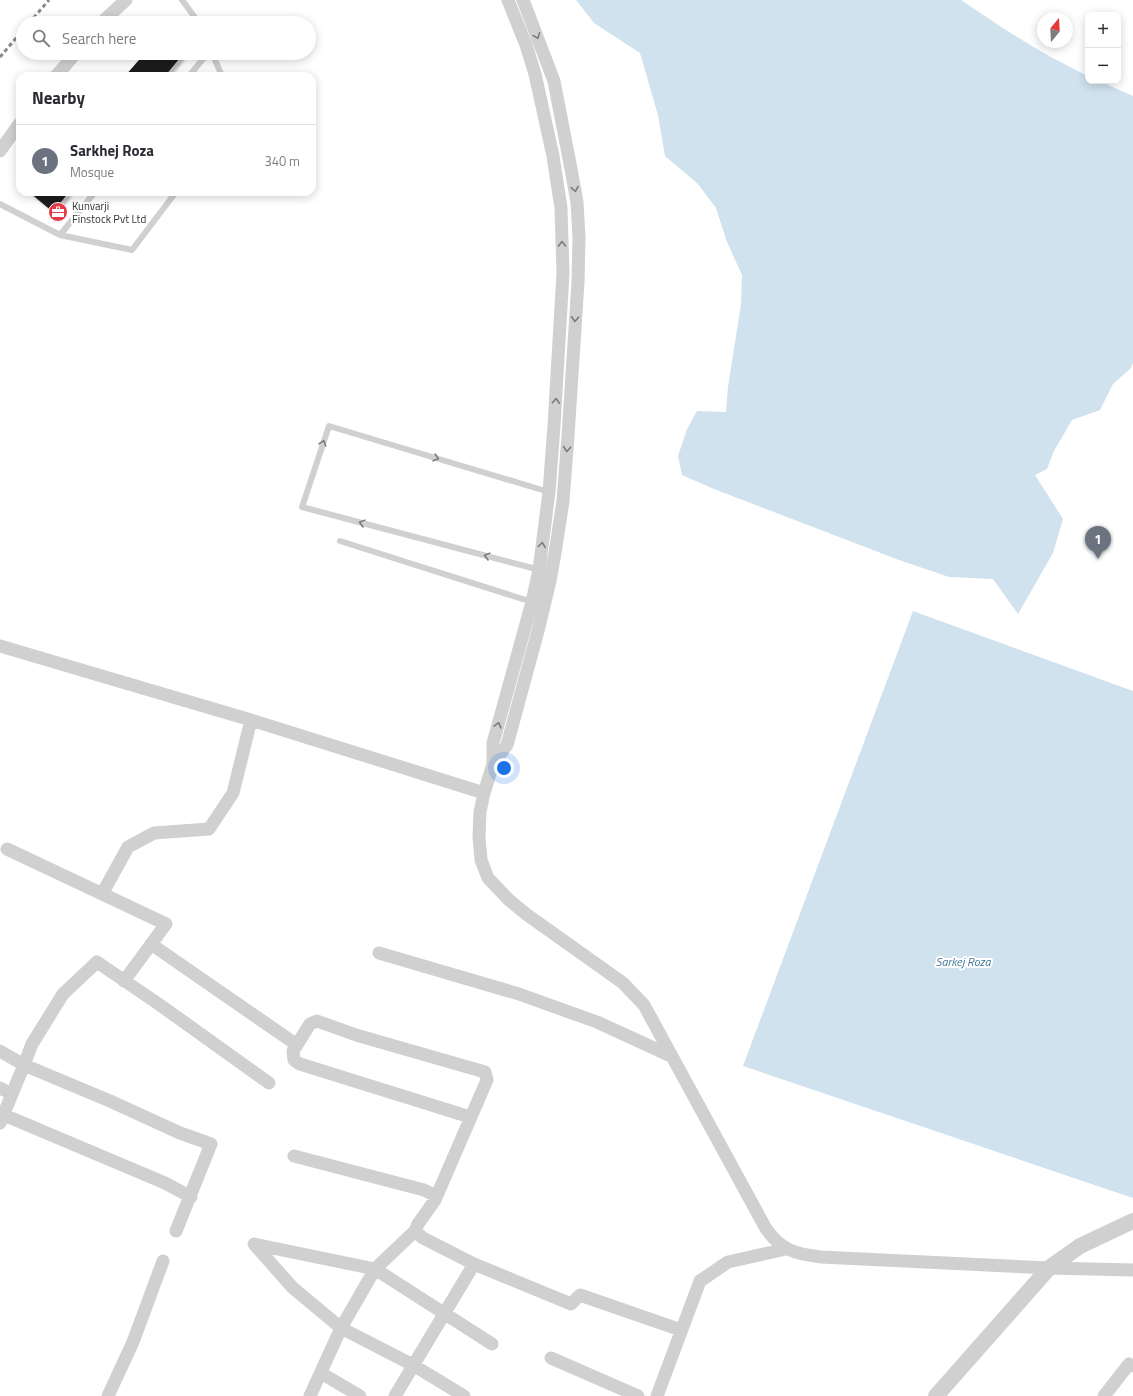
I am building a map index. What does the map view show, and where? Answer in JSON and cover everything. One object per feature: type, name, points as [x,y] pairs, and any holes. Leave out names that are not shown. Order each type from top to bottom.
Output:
[{"type":"street","points":[[109,16],[126,0]]},
{"type":"street","points":[[493,764],[507,745],[538,632],[545,571],[563,273],[561,208],[555,171],[535,74],[508,0]]},
{"type":"street","points":[[523,0],[554,81],[577,202],[578,274],[563,501],[545,571],[532,602],[493,743],[493,764],[480,812],[481,860],[488,878],[504,896],[526,914],[628,988],[644,1005],[765,1227],[771,1236],[786,1249],[802,1254],[821,1257],[1049,1268],[1133,1270]]},
{"type":"street","points":[[59,72],[70,60]]},
{"type":"street","points":[[0,151],[16,129]]},
{"type":"street","points":[[555,171],[571,168]]},
{"type":"street","points":[[561,224],[578,224]]},
{"type":"street","points":[[563,273],[578,274]]},
{"type":"street","points":[[554,426],[569,428]]},
{"type":"street","points":[[0,646],[251,720],[484,793]]},
{"type":"street","points":[[511,676],[524,680]]},
{"type":"street","points":[[102,894],[128,847],[154,833],[209,829],[233,793],[251,720]]},
{"type":"street","points":[[7,849],[166,924],[124,980]]},
{"type":"street","points":[[151,944],[297,1046]]},
{"type":"street","points":[[379,953],[526,997],[597,1022],[671,1056]]},
{"type":"street","points":[[190,1196],[164,1183],[2,1119],[32,1044],[63,994],[97,962],[160,1005],[269,1084]]},
{"type":"street","points":[[310,1396],[341,1328],[375,1270],[415,1230],[436,1196],[487,1080],[485,1072],[356,1035],[317,1021],[310,1024],[293,1051],[294,1060],[300,1064],[470,1117]]},
{"type":"street","points":[[0,1051],[24,1065],[110,1101],[180,1133],[211,1144],[176,1231]]},
{"type":"street","points":[[0,1088],[12,1094]]},
{"type":"street","points":[[294,1156],[424,1190],[436,1196]]},
{"type":"street","points":[[936,1396],[1049,1268],[1080,1246],[1133,1221]]},
{"type":"street","points":[[415,1230],[423,1238],[474,1264],[571,1304],[580,1295],[681,1330]]},
{"type":"street","points":[[464,1396],[413,1365],[341,1328],[292,1287],[254,1244],[375,1270],[492,1344]]},
{"type":"street","points":[[657,1396],[700,1281],[728,1262],[786,1249]]},
{"type":"street","points":[[108,1396],[133,1342],[163,1261]]},
{"type":"street","points":[[395,1396],[474,1264]]},
{"type":"street","points":[[551,1358],[638,1396]]},
{"type":"street","points":[[1104,1396],[1129,1364],[1133,1366]]},
{"type":"street","points":[[321,1373],[360,1396]]},
{"type":"lane","points":[[182,0],[194,16]]},
{"type":"lane","points":[[192,72],[202,60]]},
{"type":"lane","points":[[215,60],[220,72]]},
{"type":"lane","points":[[60,235],[92,196]]},
{"type":"lane","points":[[0,204],[60,235],[132,250],[173,196]]},
{"type":"lane","points":[[545,571],[302,507],[329,426],[549,492]]},
{"type":"lane","points":[[340,541],[532,602]]},
{"type":"water","points":[[576,0],[961,0],[1023,41],[1085,74],[1085,84],[1106,84],[1133,96],[1133,362],[1131,368],[1113,384],[1100,410],[1072,420],[1054,451],[1047,469],[1035,475],[1063,519],[1053,553],[1018,614],[993,579],[949,577],[899,560],[714,489],[682,475],[678,456],[687,429],[697,411],[726,412],[728,387],[741,304],[742,275],[727,242],[716,208],[698,184],[665,156],[658,115],[640,53],[594,23]]},
{"type":"water","name":"Sarkej Roza","points":[[913,611],[1133,691],[1133,1198],[743,1066]]},
{"type":"building","points":[[139,60],[178,60],[168,72],[128,72]]},
{"type":"building","points":[[34,196],[66,196],[53,212]]},
{"type":"railway","points":[[35,16],[49,0]]},
{"type":"railway","points":[[0,57],[16,38]]},
{"type":"place","name":"Kunvarji Finstock Pvt Ltd","points":[[58,212]]},
{"type":"place","name":"Sarkhej Roza","points":[[1098,559]]}]
